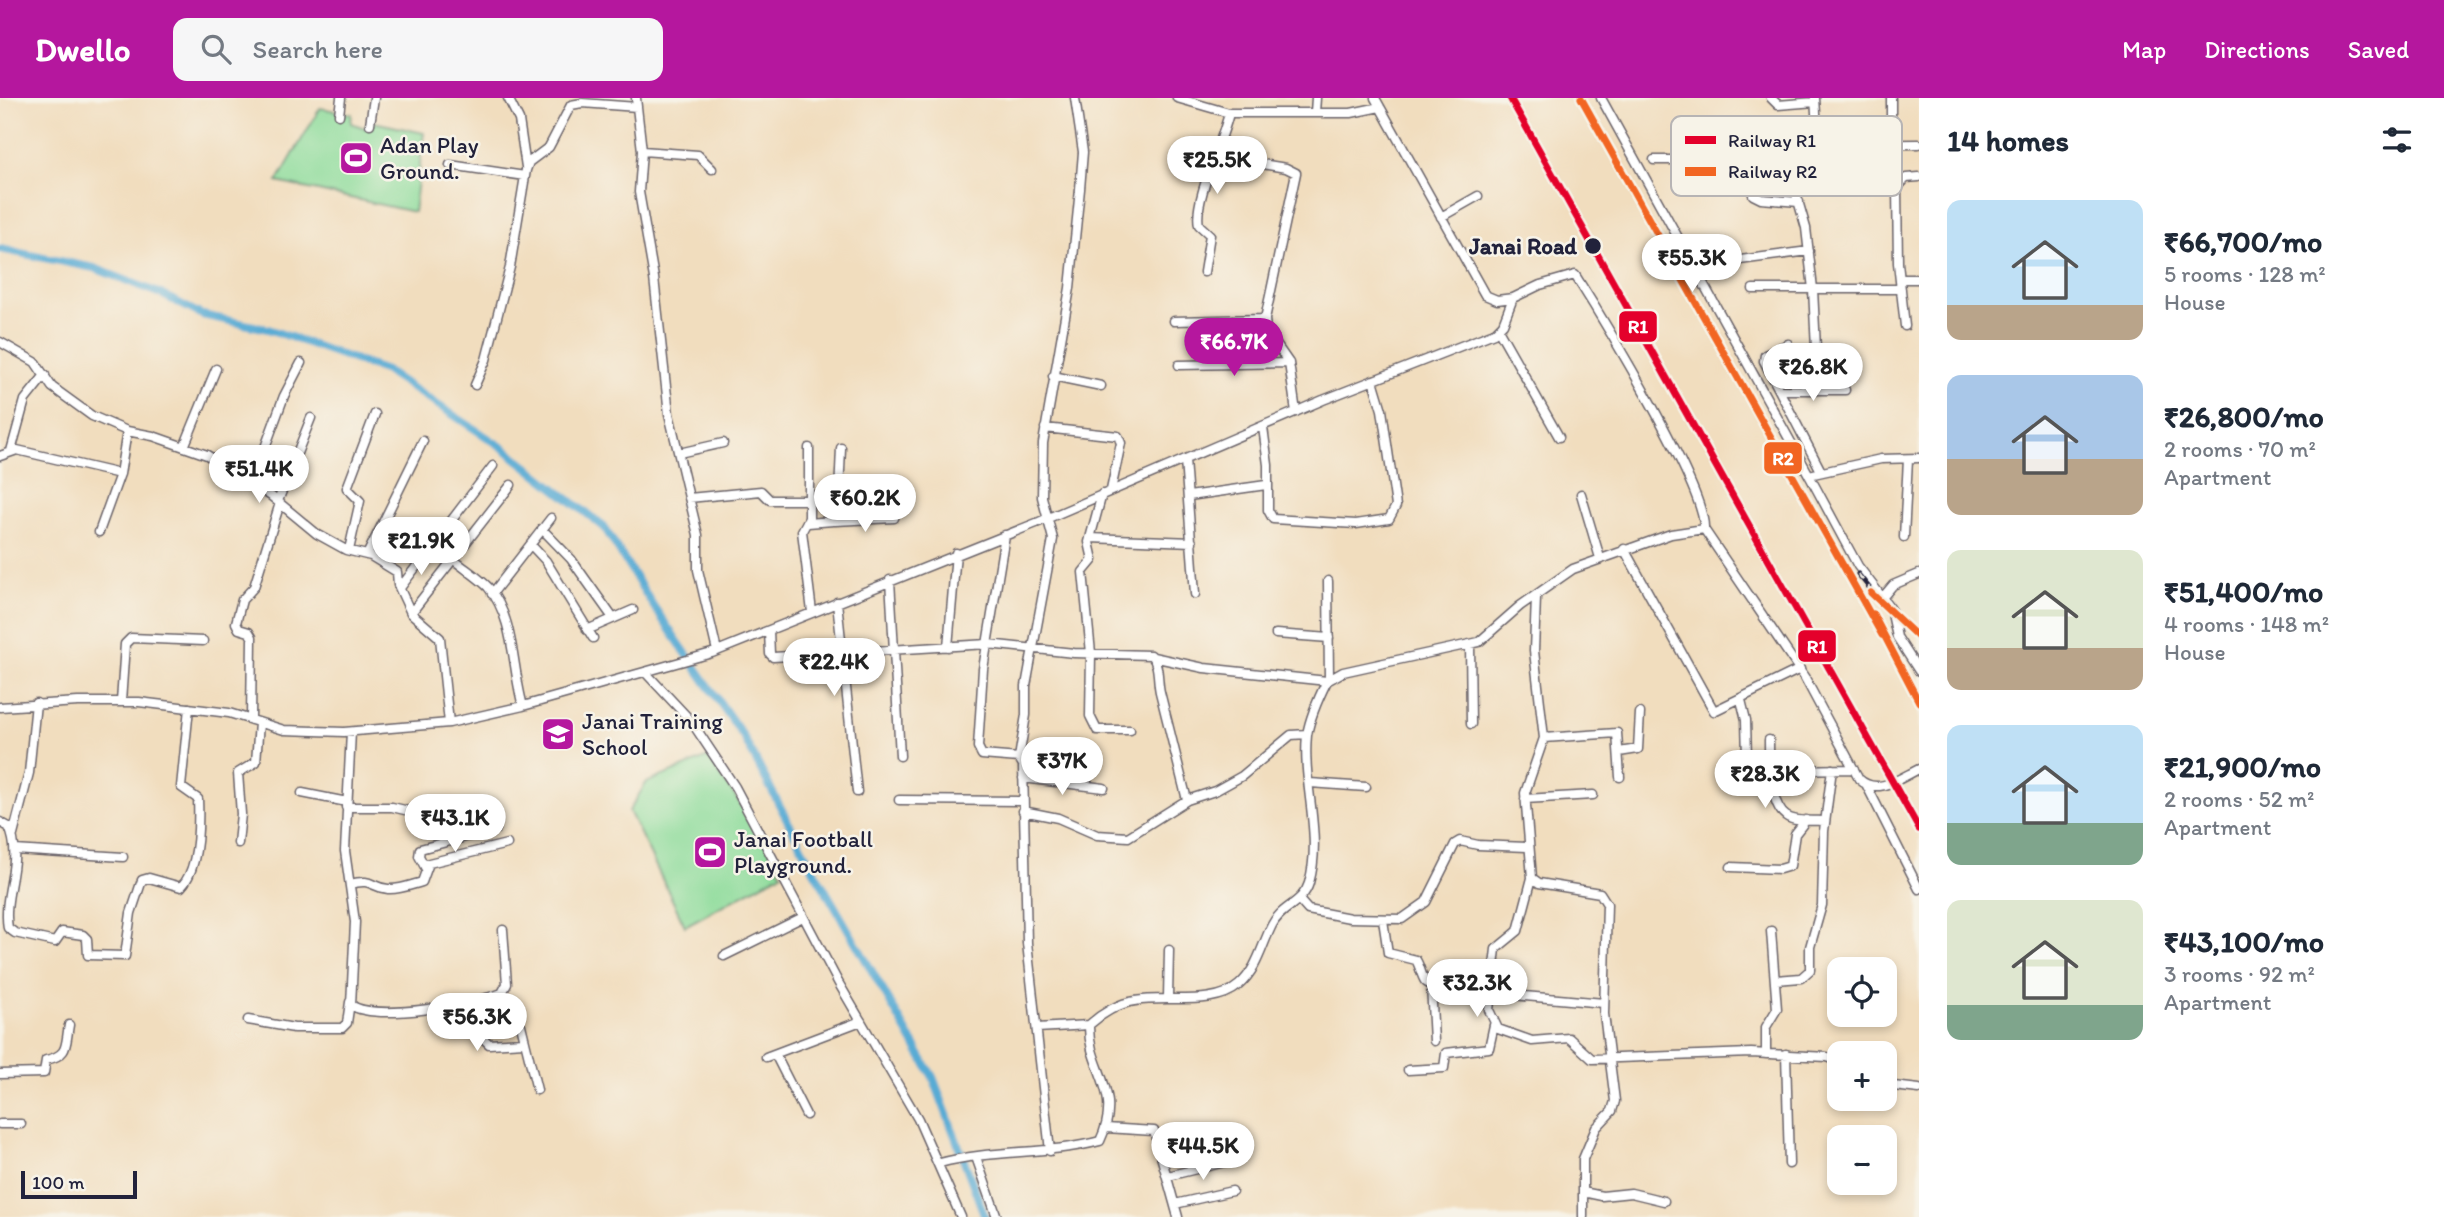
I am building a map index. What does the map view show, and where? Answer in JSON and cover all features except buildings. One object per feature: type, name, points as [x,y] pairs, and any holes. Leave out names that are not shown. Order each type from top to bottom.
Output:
[{"type":"street","points":[[339,115],[341,98]]},
{"type":"street","points":[[370,124],[374,98]]},
{"type":"street","points":[[508,98],[519,120],[526,173]]},
{"type":"street","points":[[475,385],[486,360],[510,267],[526,173],[530,162],[549,147],[568,108],[570,98]]},
{"type":"street","points":[[1050,1151],[1027,943],[1028,870],[1022,801],[1023,778],[1019,758],[1027,715],[1026,686],[1053,539],[1042,497],[1045,428],[1070,288],[1083,152],[1076,98]]},
{"type":"street","points":[[1177,98],[1229,113],[1351,113],[1380,107]]},
{"type":"street","points":[[1315,112],[1316,98]]},
{"type":"street","points":[[1375,98],[1485,295],[1497,300],[1513,298],[1540,285],[1575,275],[1663,428],[1694,491],[1704,529],[1800,669],[1854,769],[1867,786],[1919,889]]},
{"type":"street","points":[[1601,98],[1858,566],[1891,610],[1897,637],[1919,670]]},
{"type":"street","points":[[1772,98],[1778,105],[1815,100]]},
{"type":"street","points":[[1891,98],[1891,116]]},
{"type":"street","points":[[568,108],[582,103],[637,102],[642,151],[639,192],[654,278],[669,414],[698,536],[702,591],[717,651]]},
{"type":"street","points":[[1204,272],[1210,234],[1199,225],[1199,207],[1221,146],[1229,113]]},
{"type":"street","points":[[1221,146],[1256,163],[1286,168],[1296,173],[1265,319],[1266,330],[1289,363],[1296,412]]},
{"type":"street","points":[[642,151],[698,155],[712,169]]},
{"type":"street","points":[[1654,160],[1671,160]]},
{"type":"street","points":[[450,165],[526,173]]},
{"type":"street","points":[[1902,182],[1906,178],[1919,177]]},
{"type":"street","points":[[1441,217],[1478,196]]},
{"type":"street","points":[[1755,196],[1761,199],[1798,202]]},
{"type":"street","points":[[1796,196],[1809,251],[1818,388]]},
{"type":"street","points":[[1897,196],[1900,279],[1905,326]]},
{"type":"street","points":[[1694,266],[1809,251]]},
{"type":"street","points":[[1900,279],[1919,279]]},
{"type":"street","points":[[1753,289],[1901,289]]},
{"type":"street","points":[[0,707],[36,703],[121,702],[229,713],[284,730],[351,732],[449,723],[523,706],[717,651],[1047,518],[1499,329],[1513,298]]},
{"type":"street","points":[[1174,321],[1265,319]]},
{"type":"street","points":[[1499,329],[1559,437]]},
{"type":"street","points":[[0,342],[35,362],[52,387],[77,407],[127,431],[153,436],[207,455],[252,482],[317,534],[397,572],[400,588],[411,612],[440,638],[449,723]]},
{"type":"street","points":[[1788,344],[1763,358],[1821,471]]},
{"type":"street","points":[[252,482],[284,396],[301,363]]},
{"type":"street","points":[[1179,365],[1289,363]]},
{"type":"street","points":[[184,447],[216,369]]},
{"type":"street","points":[[11,451],[25,400],[45,375]]},
{"type":"street","points":[[1053,376],[1101,386]]},
{"type":"street","points":[[1263,427],[1268,510],[1273,519],[1356,524],[1389,520],[1396,506],[1382,410],[1373,380]]},
{"type":"street","points":[[1781,390],[1845,390]]},
{"type":"street","points":[[349,550],[360,501],[347,488],[375,414]]},
{"type":"street","points":[[238,843],[241,814],[238,773],[256,762],[252,637],[249,632],[239,629],[236,622],[242,600],[254,587],[279,502],[311,418]]},
{"type":"street","points":[[1045,428],[1118,436],[1121,443],[1111,490]]},
{"type":"street","points":[[99,532],[120,474],[127,431]]},
{"type":"street","points":[[366,555],[423,441]]},
{"type":"street","points":[[679,453],[723,443]]},
{"type":"street","points":[[809,448],[808,523],[802,531],[812,612]]},
{"type":"street","points":[[835,520],[839,507],[841,448]]},
{"type":"street","points":[[0,456],[11,451],[120,474]]},
{"type":"street","points":[[1809,475],[1881,459],[1919,458]]},
{"type":"street","points":[[1905,537],[1908,459]]},
{"type":"street","points":[[1185,460],[1195,594]]},
{"type":"street","points":[[400,588],[493,466]]},
{"type":"street","points":[[411,612],[511,485]]},
{"type":"street","points":[[1189,496],[1266,485]]},
{"type":"street","points":[[689,498],[761,491],[771,500],[809,500]]},
{"type":"street","points":[[1102,494],[1090,538],[1093,560],[1085,568],[1083,585],[1091,653],[1089,692],[1094,728],[1101,732],[1130,730]]},
{"type":"street","points":[[1581,494],[1600,558]]},
{"type":"street","points":[[492,594],[551,518]]},
{"type":"street","points":[[808,523],[894,519]]},
{"type":"street","points":[[542,529],[571,558],[613,618]]},
{"type":"street","points":[[769,631],[770,654],[773,657],[988,644],[1034,650],[1137,652],[1204,668],[1328,680],[1343,672],[1479,642],[1520,606],[1573,569],[1681,531],[1704,529]]},
{"type":"street","points":[[1005,535],[983,668],[978,747],[982,755],[1019,758]]},
{"type":"street","points":[[1090,538],[1192,542]]},
{"type":"street","points":[[531,545],[546,561],[590,634],[613,618],[633,610]]},
{"type":"street","points":[[1624,549],[1712,708],[1719,712],[1800,669]]},
{"type":"street","points":[[948,647],[956,553]]},
{"type":"street","points":[[454,560],[492,594],[514,657],[523,706]]},
{"type":"street","points":[[1882,598],[1893,585],[1919,574]]},
{"type":"street","points":[[890,580],[900,756]]},
{"type":"street","points":[[1037,1028],[1089,1025],[1133,1001],[1208,997],[1237,987],[1265,948],[1272,925],[1287,906],[1300,901],[1308,885],[1312,858],[1307,734],[1328,680],[1328,581]]},
{"type":"street","points":[[1408,1070],[1444,1068],[1445,1055],[1451,1051],[1489,1048],[1494,1025],[1489,1010],[1491,982],[1499,944],[1514,936],[1521,924],[1532,878],[1527,847],[1526,784],[1544,738],[1539,715],[1534,652],[1536,597]]},
{"type":"street","points":[[837,601],[857,792]]},
{"type":"street","points":[[1276,634],[1329,638]]},
{"type":"street","points":[[121,702],[127,641],[136,637],[203,641]]},
{"type":"street","points":[[1470,644],[1471,724]]},
{"type":"street","points":[[1153,657],[1187,800]]},
{"type":"street","points":[[645,672],[691,721],[724,768],[940,1163],[961,1217]]},
{"type":"street","points":[[1741,700],[1746,720],[1746,758]]},
{"type":"street","points":[[13,835],[29,773],[36,703]]},
{"type":"street","points":[[0,822],[7,824],[13,835],[15,850],[7,913],[10,930],[55,942],[62,933],[76,934],[86,938],[87,954],[125,957],[131,913],[140,882],[149,878],[181,887],[186,881],[195,853],[198,799],[181,787],[189,708]]},
{"type":"street","points":[[1619,752],[1638,750],[1640,713]]},
{"type":"street","points":[[248,1020],[294,1028],[342,1028],[347,1023],[355,922],[345,851],[351,732]]},
{"type":"street","points":[[1544,738],[1615,732],[1620,777]]},
{"type":"street","points":[[1023,811],[1042,814],[1097,835],[1128,837],[1187,800],[1215,791],[1242,776],[1291,735],[1307,734]]},
{"type":"street","points":[[1769,740],[1769,772],[1780,810],[1791,819],[1825,821]]},
{"type":"street","points":[[1776,980],[1801,978],[1810,970],[1810,947],[1823,897],[1825,821],[1832,769]]},
{"type":"street","points":[[1785,770],[1854,769]]},
{"type":"street","points":[[1867,786],[1882,786],[1919,769]]},
{"type":"street","points":[[1023,778],[1104,788]]},
{"type":"street","points":[[1310,783],[1366,787]]},
{"type":"street","points":[[302,793],[346,804],[439,810],[447,815],[455,815],[466,831],[473,835]]},
{"type":"street","points":[[1525,799],[1593,795]]},
{"type":"street","points":[[899,800],[1022,801]]},
{"type":"street","points":[[1731,867],[1780,869],[1790,866],[1795,834],[1806,820]]},
{"type":"street","points":[[426,869],[419,856],[420,849],[496,829]]},
{"type":"street","points":[[1300,901],[1308,909],[1350,918],[1402,919],[1426,902],[1455,844],[1461,841],[1478,845],[1527,847]]},
{"type":"street","points":[[349,884],[369,881],[385,889],[422,882],[429,863],[507,844]]},
{"type":"street","points":[[15,850],[123,857]]},
{"type":"street","points":[[0,874],[11,875]]},
{"type":"street","points":[[1532,878],[1539,883],[1600,893],[1605,898],[1608,915],[1604,1003],[1615,1101],[1607,1118],[1596,1128],[1583,1159],[1583,1217]]},
{"type":"street","points":[[724,956],[803,916]]},
{"type":"street","points":[[1384,920],[1388,953],[1416,960],[1431,985],[1434,1041]]},
{"type":"street","points":[[502,993],[506,984],[503,930]]},
{"type":"street","points":[[1766,1054],[1766,1027],[1777,1009],[1771,931]]},
{"type":"street","points":[[1168,998],[1169,950]]},
{"type":"street","points":[[1431,985],[1491,982]]},
{"type":"street","points":[[350,1002],[357,1009],[415,1011],[502,993]]},
{"type":"street","points":[[502,993],[516,1012],[534,1070],[537,1090]]},
{"type":"street","points":[[1490,993],[1604,1003]]},
{"type":"street","points":[[469,1001],[483,1038],[489,1044],[524,1042]]},
{"type":"street","points":[[765,1058],[862,1021]]},
{"type":"street","points":[[0,1074],[44,1073],[46,1060],[58,1058],[66,1049],[69,1025]]},
{"type":"street","points":[[940,1163],[972,1157],[1050,1151],[1100,1141],[1106,1128],[1109,1099],[1088,1036],[1089,1025]]},
{"type":"street","points":[[1494,1025],[1532,1041],[1569,1038],[1592,1059],[1666,1055],[1827,1056]]},
{"type":"street","points":[[775,1054],[806,1115]]},
{"type":"street","points":[[1786,1054],[1789,1164]]},
{"type":"street","points":[[1897,1086],[1919,1089]]},
{"type":"street","points":[[0,1124],[21,1125]]},
{"type":"street","points":[[1106,1128],[1149,1129],[1158,1136],[1178,1217]]},
{"type":"street","points":[[1161,1149],[1216,1135]]},
{"type":"street","points":[[972,1157],[997,1217]]},
{"type":"street","points":[[1168,1176],[1233,1160]]},
{"type":"street","points":[[1175,1205],[1232,1191]]},
{"type":"street","points":[[1583,1192],[1602,1196],[1631,1193],[1664,1201]]},
{"type":"green space","name":"Adan Play Ground.","points":[[320,108],[352,114],[351,123],[365,128],[369,121],[424,133],[414,212],[277,182]]},
{"type":"green space","name":"Janai Football Playground.","points":[[708,757],[759,831],[782,873],[685,926],[629,811],[646,783]]},
{"type":"waterway","points":[[0,249],[94,268],[161,294],[202,315],[268,329],[386,371],[502,447],[604,527],[654,607],[743,736],[812,867],[933,1077],[985,1217]]},
{"type":"railway","points":[[1581,98],[1882,635]]},
{"type":"railway","points":[[1858,574],[1893,617],[1919,638]]},
{"type":"railway","points":[[1879,628],[1919,702]]},
{"type":"rail line","name":"R1","points":[[1510,98],[1919,829]]},
{"type":"rail line","name":"R2","points":[[1581,98],[1882,635]]},
{"type":"rail line","name":"R2","points":[[1871,593],[1919,638]]},
{"type":"rail line","name":"R2","points":[[1873,614],[1919,702]]},
{"type":"place","name":"Adan Play Ground.","points":[[356,158]]},
{"type":"place","name":"Janai Road","points":[[1593,246]]},
{"type":"place","name":"Janai Training School","points":[[558,734]]},
{"type":"place","name":"Janai Football Playground.","points":[[710,852]]}]
